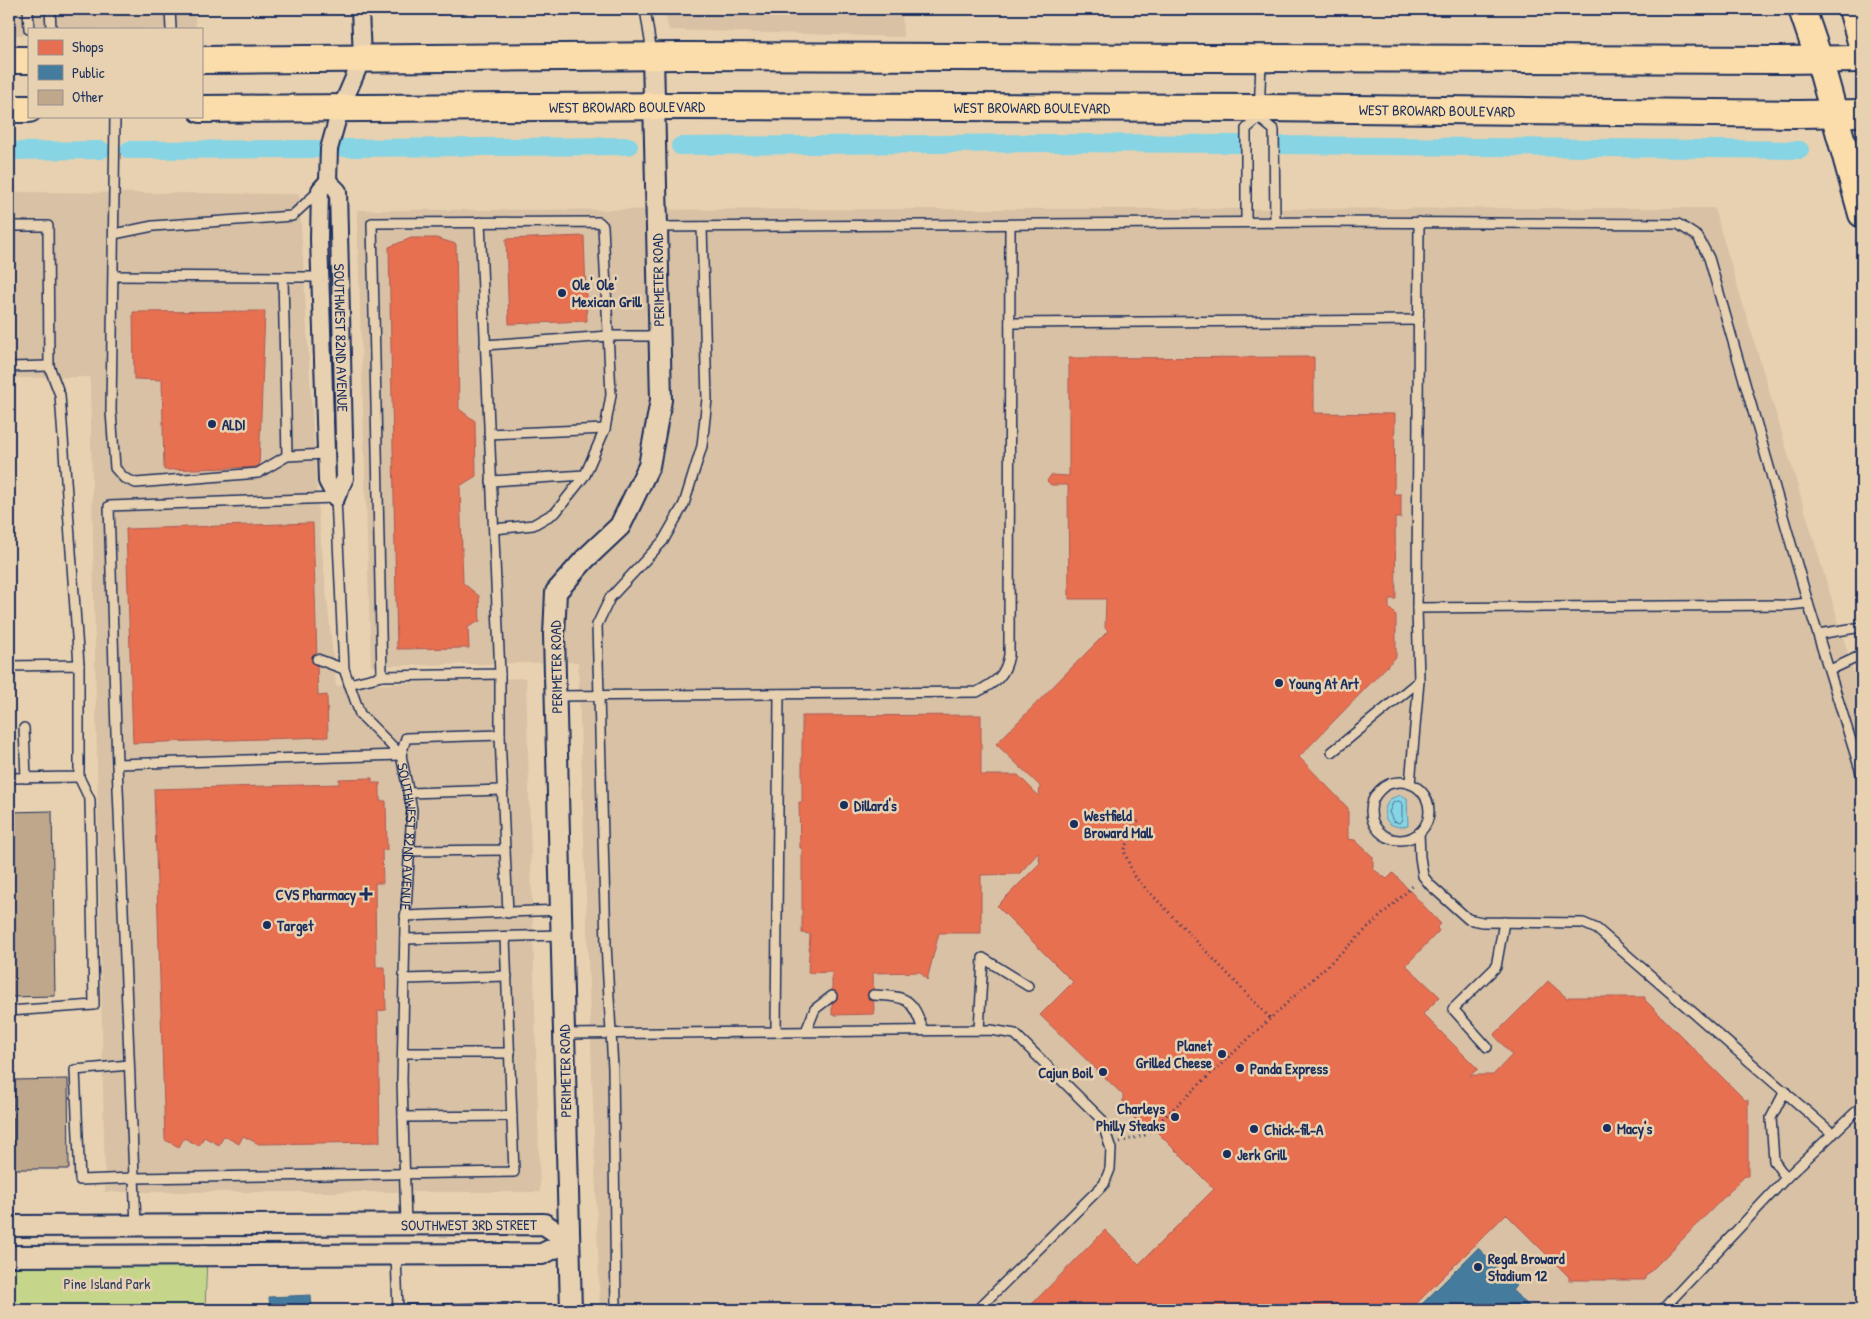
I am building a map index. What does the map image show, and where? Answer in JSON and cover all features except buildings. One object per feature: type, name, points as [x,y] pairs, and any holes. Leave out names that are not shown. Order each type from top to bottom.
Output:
[{"type":"main road","points":[[1802,9],[1819,59],[1862,214]]},
{"type":"main road","points":[[1852,9],[1862,45]]},
{"type":"main road","points":[[202,60],[653,56],[1862,59]]},
{"type":"main road","points":[[9,60],[28,60]]},
{"type":"main road","name":"WEST BROWARD BOULEVARD","points":[[202,109],[340,110],[653,106],[1259,113],[1862,113]]},
{"type":"main road","points":[[9,109],[28,109]]},
{"type":"street","points":[[360,9],[362,59]]},
{"type":"street","name":"PERIMETER ROAD","points":[[572,1310],[555,696],[554,635],[556,592],[585,559],[620,526],[648,466],[661,400],[653,56]]},
{"type":"street","name":"SOUTHWEST 82ND AVENUE","points":[[336,498],[327,481],[325,454],[320,277],[324,185],[329,149],[340,110],[362,59]]},
{"type":"street","name":"SOUTHWEST 82ND AVENUE","points":[[324,185],[338,191],[345,478],[336,498]]},
{"type":"street","points":[[322,340],[341,340]]},
{"type":"street","name":"SOUTHWEST 3RD STREET","points":[[9,1226],[544,1224],[569,1241]]},
{"type":"street","points":[[355,1255],[364,1225]]},
{"type":"street","name":"SOUTHWEST 3RD STREET","points":[[9,1256],[542,1254],[569,1241]]},
{"type":"lane","points":[[28,9],[29,28]]},
{"type":"lane","points":[[50,9],[51,28]]},
{"type":"lane","points":[[170,9],[171,28]]},
{"type":"lane","points":[[406,9],[440,9]]},
{"type":"lane","points":[[645,9],[653,56]]},
{"type":"lane","points":[[1246,222],[1246,129],[1259,113],[1261,58]]},
{"type":"lane","points":[[1259,113],[1274,130],[1275,222]]},
{"type":"lane","points":[[115,118],[111,412],[115,468],[124,478],[136,483],[258,473],[287,456],[325,454]]},
{"type":"lane","points":[[114,234],[153,226],[292,216],[324,185]]},
{"type":"lane","points":[[480,222],[500,674],[500,735],[508,913]]},
{"type":"lane","points":[[382,676],[372,223],[480,222],[601,224],[603,226],[611,395],[605,429],[585,475],[556,512],[533,525],[494,529]]},
{"type":"lane","points":[[656,228],[1246,222],[1678,224],[1698,237],[1709,258],[1808,603],[1862,776]]},
{"type":"lane","points":[[1410,784],[1419,681],[1417,608],[1419,222]]},
{"type":"lane","points":[[555,696],[977,692],[992,684],[1007,669],[1009,655],[1010,225]]},
{"type":"lane","points":[[9,226],[48,226],[49,366],[60,395],[79,665],[79,777],[90,800],[94,1005],[9,1011]]},
{"type":"lane","points":[[616,1310],[612,1033],[606,944],[597,625],[610,598],[667,535],[684,504],[702,446],[706,399],[702,228]]},
{"type":"lane","points":[[114,276],[320,277]]},
{"type":"lane","points":[[282,277],[287,456]]},
{"type":"lane","points":[[1010,323],[1419,320]]},
{"type":"lane","points":[[485,345],[609,336],[659,336]]},
{"type":"lane","points":[[9,367],[49,366]]},
{"type":"lane","points":[[489,434],[605,429]]},
{"type":"lane","points":[[492,481],[585,475]]},
{"type":"lane","points":[[136,1226],[117,764],[109,506],[336,498]]},
{"type":"lane","name":"SOUTHWEST 82ND AVENUE","points":[[336,498],[344,669],[360,714],[401,755],[412,810],[404,979],[403,1117],[406,1225]]},
{"type":"lane","points":[[1417,608],[1789,605],[1808,603]]},
{"type":"lane","points":[[1818,634],[1862,627]]},
{"type":"lane","points":[[1830,670],[1862,655]]},
{"type":"lane","points":[[317,659],[344,669]]},
{"type":"lane","points":[[9,666],[79,665]]},
{"type":"lane","points":[[349,684],[382,676],[500,674]]},
{"type":"lane","points":[[1332,752],[1419,681]]},
{"type":"lane","points":[[776,1031],[779,694]]},
{"type":"lane","points":[[24,728],[26,778]]},
{"type":"lane","points":[[117,764],[401,755],[406,738],[500,735]]},
{"type":"lane","points":[[9,778],[79,777]]},
{"type":"lane","points":[[1401,782],[1410,784],[1419,788],[1428,805],[1429,815],[1426,825],[1411,838],[1402,840],[1384,836],[1372,821],[1370,812],[1376,794],[1383,787],[1391,783],[1401,782]]},
{"type":"lane","points":[[408,793],[502,790]]},
{"type":"lane","points":[[1419,832],[1420,857],[1424,876],[1430,885],[1468,919],[1482,922],[1583,923],[1598,929],[1833,1134]]},
{"type":"lane","points":[[409,851],[505,850]]},
{"type":"lane","points":[[406,916],[561,910]]},
{"type":"lane","points":[[1487,1047],[1453,1008],[1496,967],[1504,922]]},
{"type":"lane","points":[[405,939],[562,936]]},
{"type":"lane","points":[[129,1065],[75,1070],[80,1180],[514,1172],[505,937]]},
{"type":"lane","points":[[979,1030],[983,958],[1028,986]]},
{"type":"lane","points":[[404,979],[507,976]]},
{"type":"lane","points":[[873,995],[900,997],[916,1009],[923,1030]]},
{"type":"lane","points":[[806,1031],[815,1009],[832,996]]},
{"type":"lane","points":[[565,1034],[923,1030],[991,1030],[1015,1034],[1101,1118],[1111,1149],[1110,1169],[1104,1184],[1064,1226],[977,1310]]},
{"type":"lane","points":[[403,1054],[510,1053]]},
{"type":"lane","points":[[1785,1091],[1771,1118],[1774,1161],[1786,1178]]},
{"type":"lane","points":[[1662,1310],[1786,1178],[1862,1106]]},
{"type":"lane","points":[[403,1117],[512,1116]]},
{"type":"lane","points":[[396,1255],[398,1310],[507,1308],[510,1310]]},
{"type":"path","points":[[1138,821],[1124,851],[1134,876],[1270,1018]]},
{"type":"path","points":[[1110,1145],[1145,1135],[1424,876]]},
{"type":"shaded area","points":[[9,9],[194,9],[196,28],[28,28],[28,35],[9,35]]},
{"type":"shaded area","points":[[664,9],[902,9],[903,37],[669,30]]},
{"type":"shaded area","points":[[9,192],[299,194],[318,512],[336,686],[526,678],[540,1192],[105,1192],[90,377],[9,378]]},
{"type":"shaded area","points":[[1714,208],[1862,700],[1862,1310],[600,1310],[578,662],[371,666],[357,210]]},
{"type":"green space","name":"Pine Island Park","points":[[207,1255],[205,1310],[9,1310],[9,1256]]},
{"type":"water","points":[[1400,795],[1407,798],[1408,826],[1401,827],[1390,824],[1385,816],[1386,805],[1390,799]]},
{"type":"waterway","points":[[680,146],[1053,143],[1238,144]]},
{"type":"waterway","points":[[1283,145],[1800,150]]},
{"type":"waterway","points":[[344,148],[629,146]]},
{"type":"waterway","points":[[129,150],[315,149]]},
{"type":"waterway","points":[[9,151],[101,150]]},
{"type":"place","name":"Ole' Ole' Mexican Grill","points":[[562,293]]},
{"type":"place","name":"ALDI","points":[[212,424]]},
{"type":"place","name":"Young At Art","points":[[1279,683]]},
{"type":"place","name":"Dillard's","points":[[844,805]]},
{"type":"place","name":"Westfield Broward Mall","points":[[1074,824]]},
{"type":"place","name":"CVS Pharmacy","points":[[366,894]]},
{"type":"place","name":"Target","points":[[267,925]]},
{"type":"place","name":"Planet Grilled Cheese","points":[[1222,1054]]},
{"type":"place","name":"Panda Express","points":[[1240,1068]]},
{"type":"place","name":"Cajun Boil","points":[[1103,1072]]},
{"type":"place","name":"Charleys Philly Steaks","points":[[1175,1117]]},
{"type":"place","name":"Macy's","points":[[1607,1128]]},
{"type":"place","name":"Chick-fil-A","points":[[1254,1129]]},
{"type":"place","name":"Jerk Grill","points":[[1227,1154]]},
{"type":"place","name":"Regal Broward Stadium 12","points":[[1478,1267]]}]
